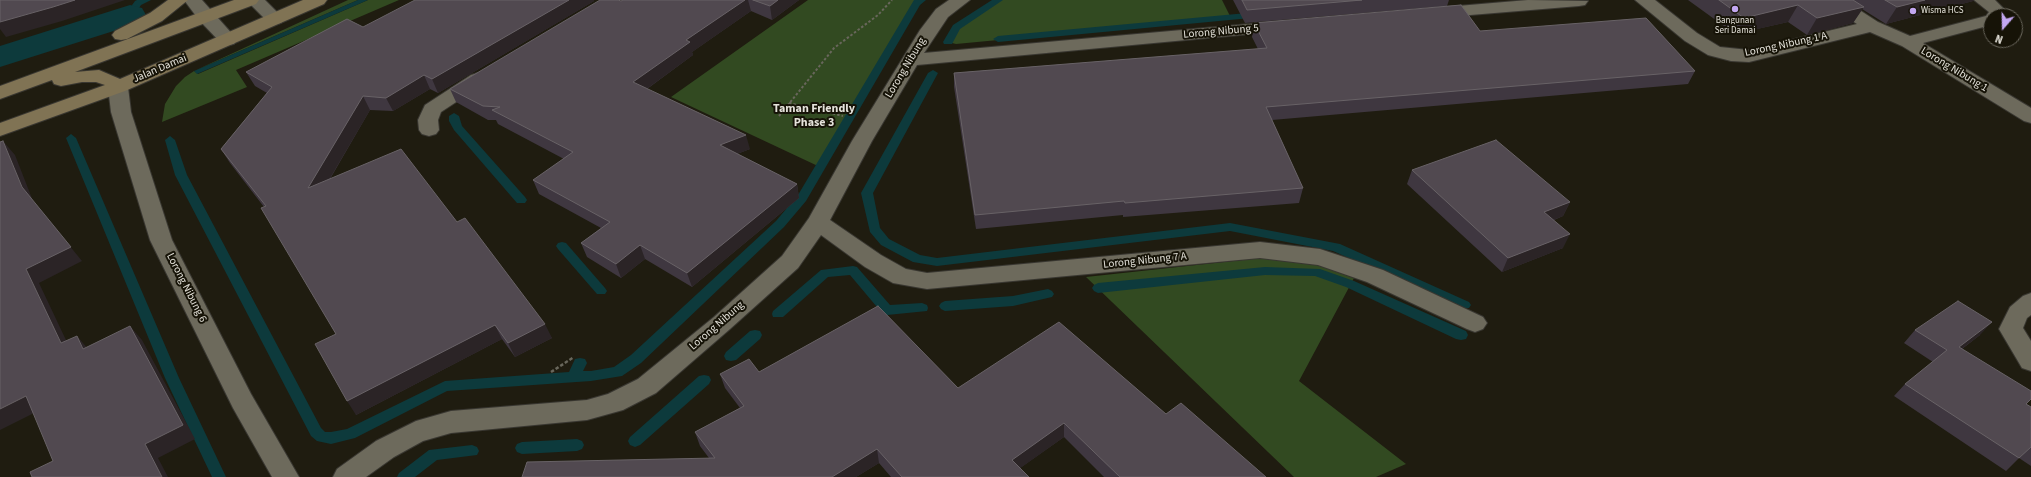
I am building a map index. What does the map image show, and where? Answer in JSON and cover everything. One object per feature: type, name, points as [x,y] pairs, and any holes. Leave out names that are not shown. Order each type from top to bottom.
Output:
[{"type":"main road","points":[[6,91],[141,26],[170,9],[179,0]]},
{"type":"main road","points":[[6,91],[250,0]]},
{"type":"main road","name":"Jalan Damai","points":[[0,130],[118,87],[318,0]]},
{"type":"main road","points":[[6,91],[82,76],[99,76],[111,81],[118,87]]},
{"type":"street","points":[[193,0],[205,16],[228,40]]},
{"type":"street","points":[[255,0],[275,19]]},
{"type":"street","name":"Lorong Nibung","points":[[346,477],[385,450],[416,432],[451,422],[587,410],[614,403],[647,386],[722,323],[790,262],[818,222],[862,141],[929,30],[942,13],[961,0]]},
{"type":"street","points":[[1420,14],[1472,4],[1579,0]]},
{"type":"street","name":"Lorong Nibung 1 A","points":[[1644,0],[1691,37],[1714,51],[1731,55],[1749,56],[1872,26]]},
{"type":"street","points":[[1832,0],[1872,26],[1908,42]]},
{"type":"street","points":[[1983,0],[1995,8]]},
{"type":"street","name":"Lorong Nibung 1","points":[[1908,42],[1983,22]]},
{"type":"street","name":"Lorong Nibung 5","points":[[911,60],[1302,25]]},
{"type":"street","name":"Lorong Nibung 1","points":[[1908,42],[2031,117]]},
{"type":"street","points":[[429,130],[428,120],[432,109],[445,99],[491,71]]},
{"type":"street","name":"Lorong Nibung 6","points":[[118,87],[121,112],[162,240],[242,402],[286,477]]},
{"type":"street","name":"Lorong Nibung 7 A","points":[[818,222],[873,261],[901,277],[927,281],[1049,271],[1260,250],[1320,256],[1375,276],[1475,323]]},
{"type":"street","points":[[2031,302],[2018,313],[2011,329],[2031,362]]},
{"type":"path","points":[[779,116],[834,48],[878,15],[892,0]]},
{"type":"path","points":[[789,103],[845,116]]},
{"type":"path","points":[[551,372],[574,357]]},
{"type":"green space","points":[[348,0],[358,0],[194,71]]},
{"type":"green space","points":[[368,0],[399,0],[236,70],[247,87],[162,122],[165,104],[176,86],[194,71],[198,74]]},
{"type":"green space","points":[[808,0],[921,0],[916,3],[820,167],[671,97]]},
{"type":"green space","points":[[998,0],[1222,0],[1231,18],[956,44],[948,42],[956,27]]},
{"type":"green space","points":[[1261,258],[1318,265],[1354,278],[1299,381],[1406,464],[1376,477],[1294,477],[1086,277]]},
{"type":"water","points":[[358,0],[368,0],[197,74],[194,71]]},
{"type":"building","points":[[0,0],[75,0],[0,22]]},
{"type":"building","points":[[415,0],[569,0],[432,79],[424,75],[386,98],[363,96],[308,188],[401,149],[457,222],[465,218],[545,324],[508,343],[495,325],[347,401],[315,344],[336,334],[261,208],[266,206],[221,149],[272,87],[246,72],[347,19],[363,27]]},
{"type":"building","points":[[600,0],[745,0],[686,40],[690,42],[633,82],[746,135],[720,145],[797,184],[687,273],[640,245],[616,264],[581,243],[610,222],[533,180],[573,152],[492,110],[500,107],[483,106],[450,89]]},
{"type":"building","points":[[753,0],[778,0],[770,6]]},
{"type":"building","points":[[1242,0],[1362,0],[1247,10]]},
{"type":"building","points":[[1719,0],[1853,0],[1864,7],[1817,18],[1798,5],[1744,18]]},
{"type":"building","points":[[1885,0],[1925,0],[1897,7]]},
{"type":"building","points":[[1461,5],[1480,31],[1646,18],[1695,71],[1266,107],[1303,188],[1125,203],[1124,201],[975,215],[954,73],[1267,48],[1254,23]]},
{"type":"building","points":[[1496,140],[1570,202],[1544,212],[1570,234],[1508,258],[1412,170]]},
{"type":"building","points":[[3,141],[22,187],[71,247],[26,269],[61,343],[77,336],[83,349],[130,326],[183,425],[145,444],[162,477],[32,477],[30,472],[53,461],[26,396],[0,409],[0,142]]},
{"type":"building","points":[[1958,301],[1992,322],[1959,347],[2031,391],[2031,399],[2026,404],[2031,407],[2031,447],[2019,458],[1905,384],[1947,350],[1915,330]]},
{"type":"building","points":[[878,306],[958,388],[1059,322],[1166,414],[1181,403],[1266,477],[1120,477],[1064,423],[1012,460],[1029,477],[902,477],[877,449],[832,477],[522,477],[527,462],[715,458],[695,432],[744,406],[720,374],[749,359],[759,372]]},
{"type":"waterway","points":[[130,15],[138,3],[146,0]]},
{"type":"waterway","points":[[170,140],[181,175],[316,432],[322,437],[331,438],[350,434],[445,386],[591,376],[617,372],[636,359],[780,224],[802,198],[916,3],[921,0]]},
{"type":"waterway","points":[[948,42],[956,27],[998,0]]},
{"type":"waterway","points":[[0,57],[130,15]]},
{"type":"waterway","points":[[998,39],[1258,15]]},
{"type":"waterway","points":[[933,73],[867,193],[874,229],[885,242],[917,259],[937,262],[1230,227],[1336,247],[1465,305]]},
{"type":"waterway","points":[[454,116],[454,121],[458,128],[521,200]]},
{"type":"waterway","points":[[71,138],[172,378],[219,477]]},
{"type":"waterway","points":[[562,246],[601,291]]},
{"type":"waterway","points":[[778,314],[825,273],[853,270],[887,310],[922,308]]},
{"type":"waterway","points":[[1098,288],[1265,271],[1316,272],[1350,284],[1461,335]]},
{"type":"waterway","points":[[945,306],[1013,301],[1048,294]]},
{"type":"waterway","points":[[731,356],[755,335]]},
{"type":"waterway","points":[[573,377],[580,363]]},
{"type":"waterway","points":[[635,441],[704,380]]},
{"type":"waterway","points":[[522,448],[577,445]]},
{"type":"waterway","points":[[404,477],[434,454],[472,451]]},
{"type":"place","name":"Bangunan Seri Damai","points":[[1735,9]]},
{"type":"place","name":"Wisma HCS","points":[[1913,11]]},
{"type":"district","name":"Taman Friendly Phase 3","points":[[814,116]]}]
